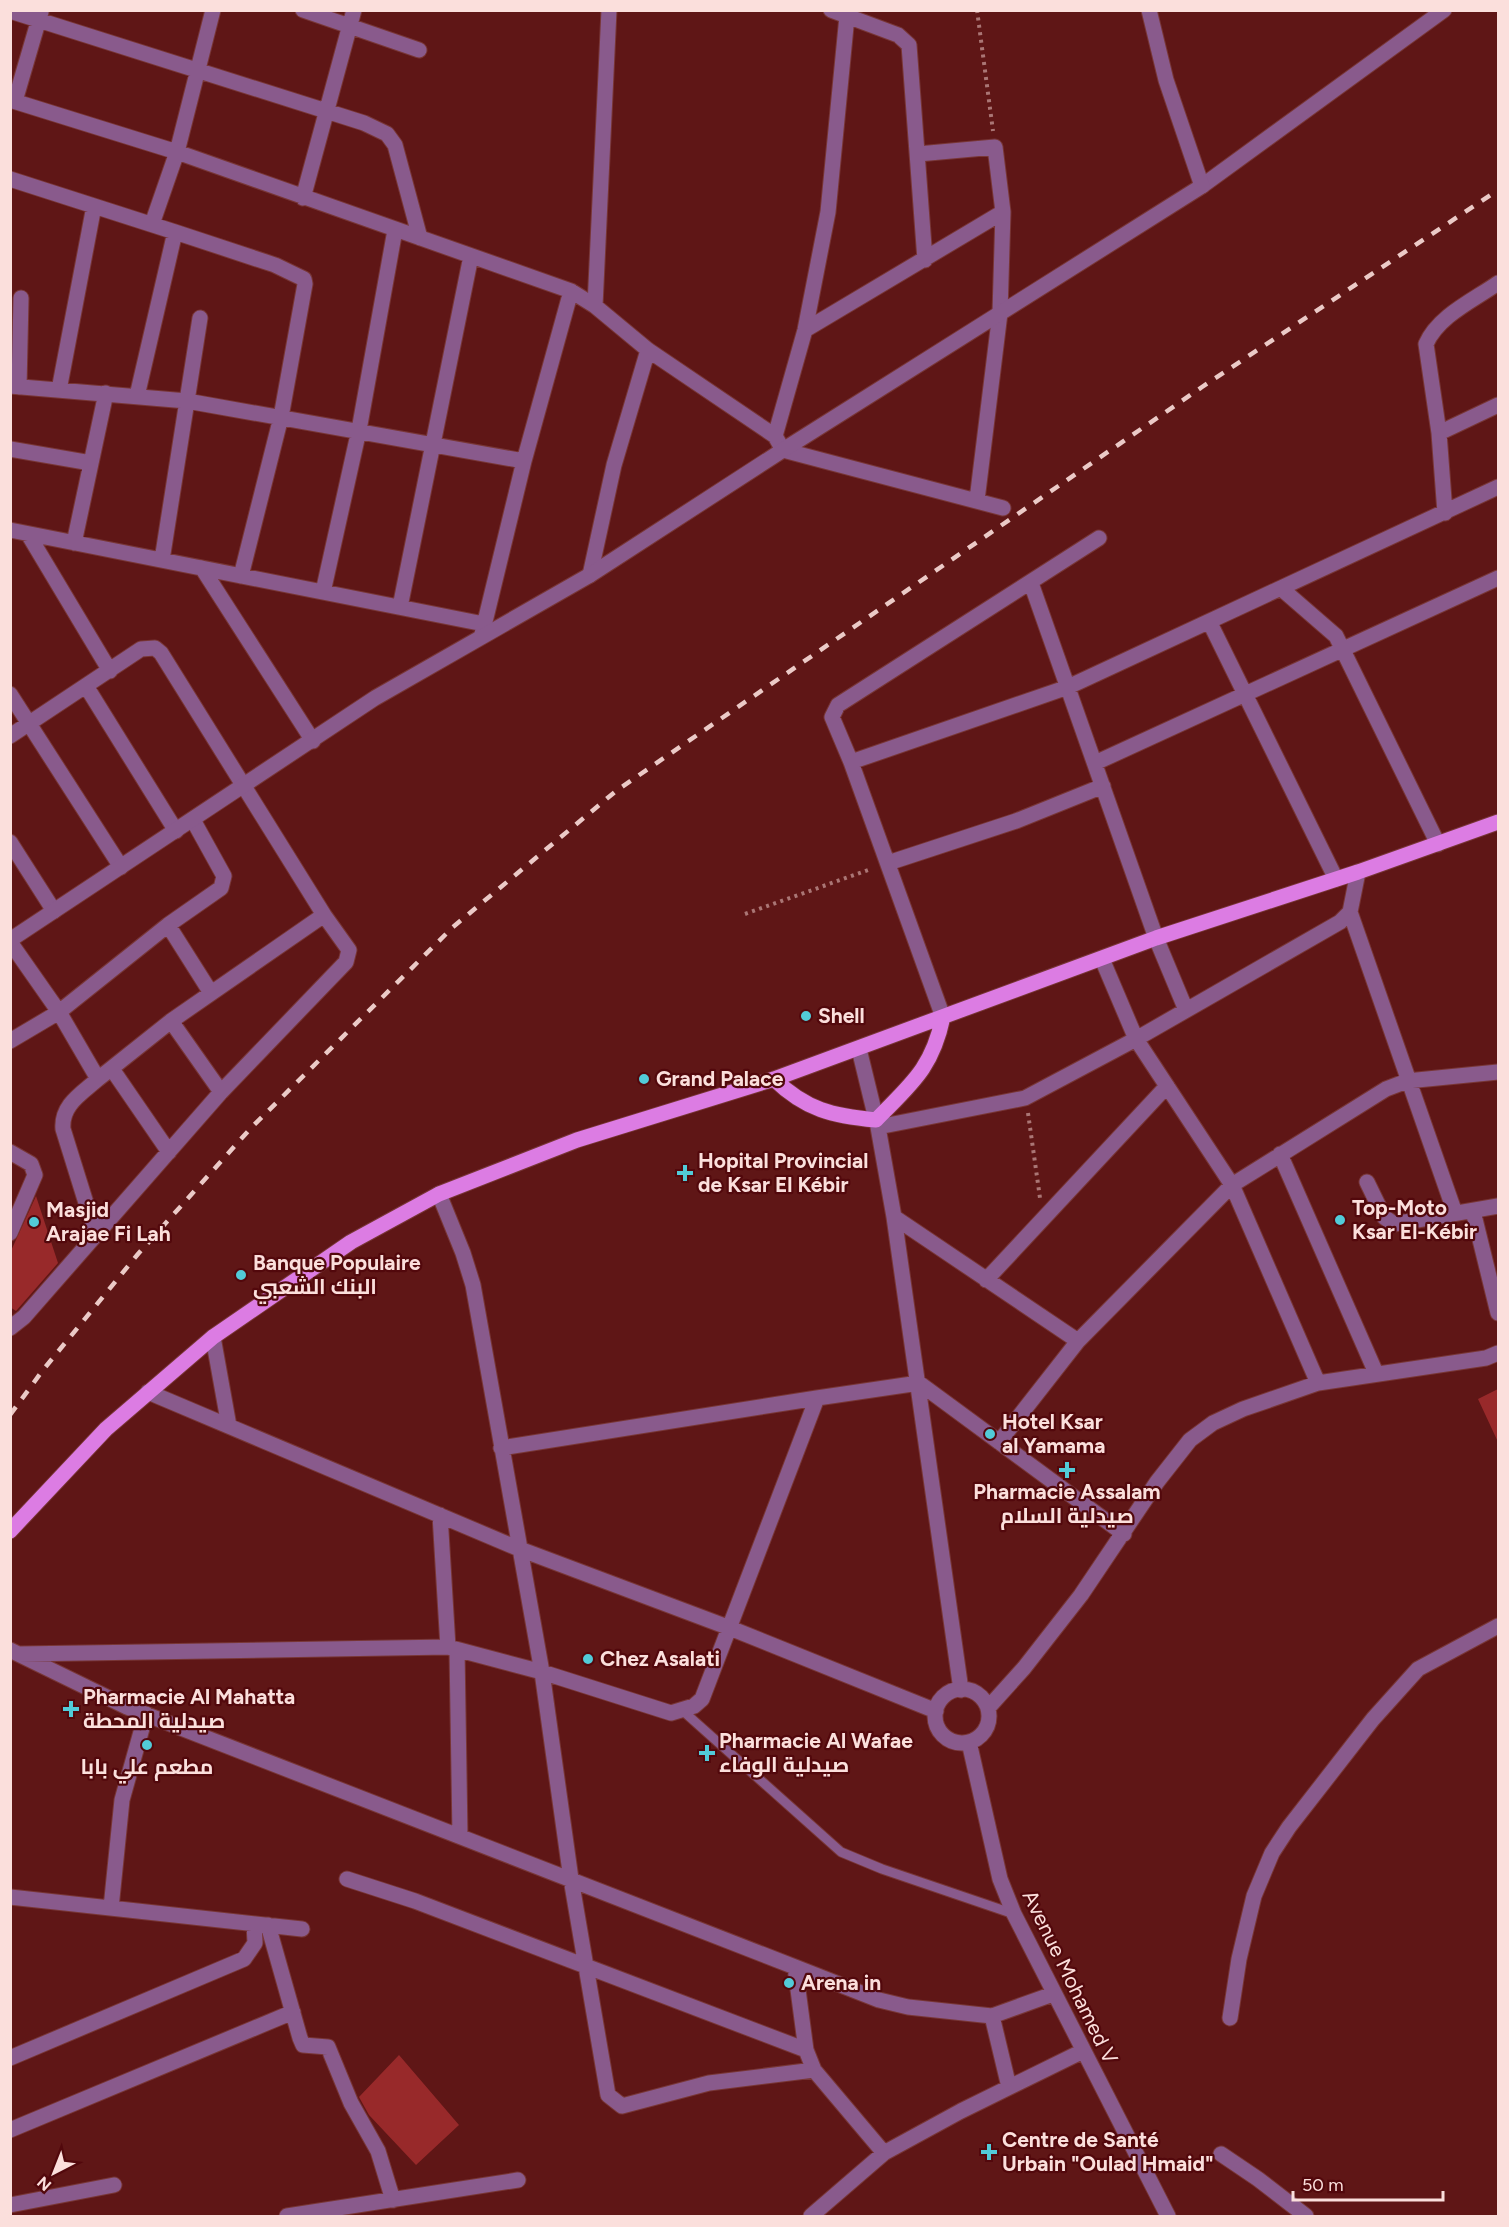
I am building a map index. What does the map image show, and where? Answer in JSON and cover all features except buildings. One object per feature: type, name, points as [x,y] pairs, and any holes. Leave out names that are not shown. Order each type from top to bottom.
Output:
[{"type":"main road","points":[[10,1531],[106,1429],[213,1337],[351,1242],[439,1194],[577,1140],[774,1079],[1156,938],[1358,872],[1498,822]]},
{"type":"main road","points":[[774,1079],[805,1105],[877,1123],[914,1082],[927,1063],[937,1045],[943,1017]]},
{"type":"street","points":[[152,224],[177,152],[213,10]]},
{"type":"street","points":[[303,10],[419,50]]},
{"type":"street","points":[[303,198],[354,10]]},
{"type":"street","points":[[596,306],[609,10]]},
{"type":"street","points":[[831,10],[898,34],[909,45],[925,261]]},
{"type":"street","points":[[1149,10],[1166,80],[1202,186]]},
{"type":"street","points":[[98,1079],[59,1012],[10,941],[375,698],[483,630],[591,575],[783,450],[1202,186],[1444,10]]},
{"type":"street","points":[[10,11],[40,15],[199,72],[328,112],[387,134],[395,145],[420,238]]},
{"type":"street","points":[[40,15],[13,101],[177,152],[571,291],[596,306],[648,351],[775,436],[783,450],[1003,508]]},
{"type":"street","points":[[775,436],[805,330],[828,212],[847,16]]},
{"type":"street","points":[[918,154],[995,147],[1003,212],[1000,312],[977,500]]},
{"type":"street","points":[[10,179],[152,224],[274,266],[304,279],[305,284],[281,417],[241,576]]},
{"type":"street","points":[[59,390],[94,206]]},
{"type":"street","points":[[805,330],[925,261],[1003,212]]},
{"type":"street","points":[[323,592],[359,430],[396,230]]},
{"type":"street","points":[[137,396],[175,232]]},
{"type":"street","points":[[400,607],[471,256]]},
{"type":"street","points":[[1445,513],[1439,433],[1426,344],[1431,333],[1440,323],[1498,284]]},
{"type":"street","points":[[483,630],[524,461],[571,291]]},
{"type":"street","points":[[21,298],[15,387],[187,401],[524,461]]},
{"type":"street","points":[[162,560],[200,318]]},
{"type":"street","points":[[591,575],[614,465],[648,351]]},
{"type":"street","points":[[74,543],[106,393]]},
{"type":"street","points":[[1439,433],[1498,405]]},
{"type":"street","points":[[10,449],[91,463]]},
{"type":"street","points":[[851,762],[1068,687],[1283,590],[1498,488]]},
{"type":"street","points":[[10,530],[400,607],[483,630]]},
{"type":"street","points":[[28,534],[110,670]]},
{"type":"street","points":[[943,1017],[851,762],[832,717],[838,705],[1098,538]]},
{"type":"street","points":[[202,568],[313,741]]},
{"type":"street","points":[[1095,763],[1498,578]]},
{"type":"street","points":[[1031,582],[1156,938],[1186,1010]]},
{"type":"street","points":[[1283,590],[1336,636],[1438,844]]},
{"type":"street","points":[[1210,623],[1336,879]]},
{"type":"street","points":[[10,736],[141,649],[155,648],[245,786],[324,915],[345,943],[350,956],[221,1092],[24,1317],[10,1328]]},
{"type":"street","points":[[86,686],[176,831]]},
{"type":"street","points":[[10,693],[121,867]]},
{"type":"street","points":[[888,863],[1016,821],[1103,786]]},
{"type":"street","points":[[10,1041],[59,1012],[168,925],[216,892],[224,883],[224,876],[193,820]]},
{"type":"street","points":[[10,842],[54,911]]},
{"type":"street","points":[[1358,872],[1350,912],[1407,1082],[1455,1213]]},
{"type":"street","points":[[877,1123],[1025,1098],[1327,932],[1350,912]]},
{"type":"street","points":[[96,1235],[63,1129],[62,1119],[65,1110],[98,1079],[171,1021],[324,915]]},
{"type":"street","points":[[168,925],[211,993]]},
{"type":"street","points":[[1102,959],[1136,1039],[1232,1185],[1318,1383]]},
{"type":"street","points":[[171,1021],[221,1092]]},
{"type":"street","points":[[859,1049],[877,1123],[894,1217],[961,1689]]},
{"type":"street","points":[[111,1069],[169,1152]]},
{"type":"street","points":[[999,1442],[1078,1341],[1232,1185],[1368,1098],[1407,1082],[1498,1072]]},
{"type":"street","points":[[986,1280],[1043,1216],[1167,1086]]},
{"type":"street","points":[[10,1152],[31,1164],[35,1176],[10,1233]]},
{"type":"street","points":[[1280,1154],[1377,1372]]},
{"type":"street","points":[[1367,1182],[1384,1217],[1394,1224],[1498,1206]]},
{"type":"street","points":[[439,1194],[469,1269],[542,1672],[571,1879],[608,2095],[617,2104],[629,2105],[709,2083],[814,2070]]},
{"type":"street","points":[[1473,1211],[1498,1313]]},
{"type":"street","points":[[894,1217],[1078,1341]]},
{"type":"street","points":[[213,1337],[230,1426]]},
{"type":"street","points":[[988,1708],[978,1694],[961,1689],[950,1692],[940,1700],[935,1720],[944,1736],[951,1741],[969,1742],[986,1729],[988,1708],[1045,1641],[1124,1534],[1157,1482],[1190,1440],[1213,1423],[1243,1409],[1318,1383],[1377,1372],[1486,1358],[1498,1353]]},
{"type":"street","points":[[501,1448],[919,1383],[1124,1534]]},
{"type":"street","points":[[148,1392],[518,1548],[730,1628],[936,1711]]},
{"type":"street","points":[[13,1652],[453,1649],[542,1672],[671,1713],[683,1711],[702,1699],[818,1398]]},
{"type":"street","points":[[440,1515],[453,1649],[460,1836]]},
{"type":"street","points":[[1230,2018],[1239,1959],[1254,1896],[1272,1853],[1289,1827],[1373,1719],[1418,1669],[1498,1626]]},
{"type":"street","points":[[13,1652],[146,1714],[879,2000],[908,2007],[992,2016],[1053,1994]]},
{"type":"street","points":[[111,1908],[122,1800],[146,1714]]},
{"type":"street","name":"Avenue Mohamed V","points":[[969,1742],[1000,1879],[1014,1914],[1168,2217]]},
{"type":"street","points":[[347,1879],[415,1901],[806,2050]]},
{"type":"street","points":[[10,1897],[302,1929]]},
{"type":"street","points":[[261,1924],[303,2045],[328,2047],[351,2103],[378,2151],[393,2200]]},
{"type":"street","points":[[10,2058],[244,1959],[255,1943],[261,1924]]},
{"type":"street","points":[[795,1967],[806,2050],[814,2070],[884,2153]]},
{"type":"street","points":[[10,2130],[293,2012]]},
{"type":"street","points":[[992,2016],[1010,2087]]},
{"type":"street","points":[[811,2217],[884,2153],[1083,2051]]},
{"type":"street","points":[[1221,2154],[1258,2179],[1306,2217]]},
{"type":"street","points":[[287,2217],[518,2180]]},
{"type":"street","points":[[10,2205],[114,2185]]},
{"type":"lane","points":[[683,1711],[841,1852],[882,1869],[1014,1914]]},
{"type":"path","points":[[977,10],[995,147]]},
{"type":"path","points":[[745,914],[888,863]]},
{"type":"path","points":[[1025,1098],[1043,1216]]},
{"type":"railway","points":[[10,1415],[43,1370],[138,1254],[250,1129],[453,927],[616,791],[1202,387],[1498,190]]},
{"type":"place","name":"Shell","points":[[806,1016]]},
{"type":"place","name":"Grand Palace","points":[[644,1079]]},
{"type":"place","name":"Hopital Provincial de Ksar El Kébir","points":[[685,1173]]},
{"type":"place","name":"Top-Moto Ksar El-Kébir","points":[[1340,1220]]},
{"type":"place","name":"Masjid Arajae Fi Lah","points":[[34,1222]]},
{"type":"place","name":"Banque Populaire البنك الشعبي","points":[[241,1275]]},
{"type":"place","name":"Hotel Ksar al Yamama","points":[[990,1434]]},
{"type":"place","name":"Pharmacie Assalam صيدلية السلام","points":[[1067,1470]]},
{"type":"place","name":"Chez Asalati","points":[[588,1659]]},
{"type":"place","name":"Pharmacie Al Mahatta صيدلية المحطة","points":[[71,1709]]},
{"type":"place","name":"مطعم علي بابا","points":[[147,1745]]},
{"type":"place","name":"Pharmacie Al Wafae صيدلية الوفاء","points":[[707,1753]]},
{"type":"place","name":"Arena in","points":[[789,1983]]},
{"type":"place","name":"Centre de Santé Urbain \"Oulad Hmaid\"","points":[[989,2152]]}]
